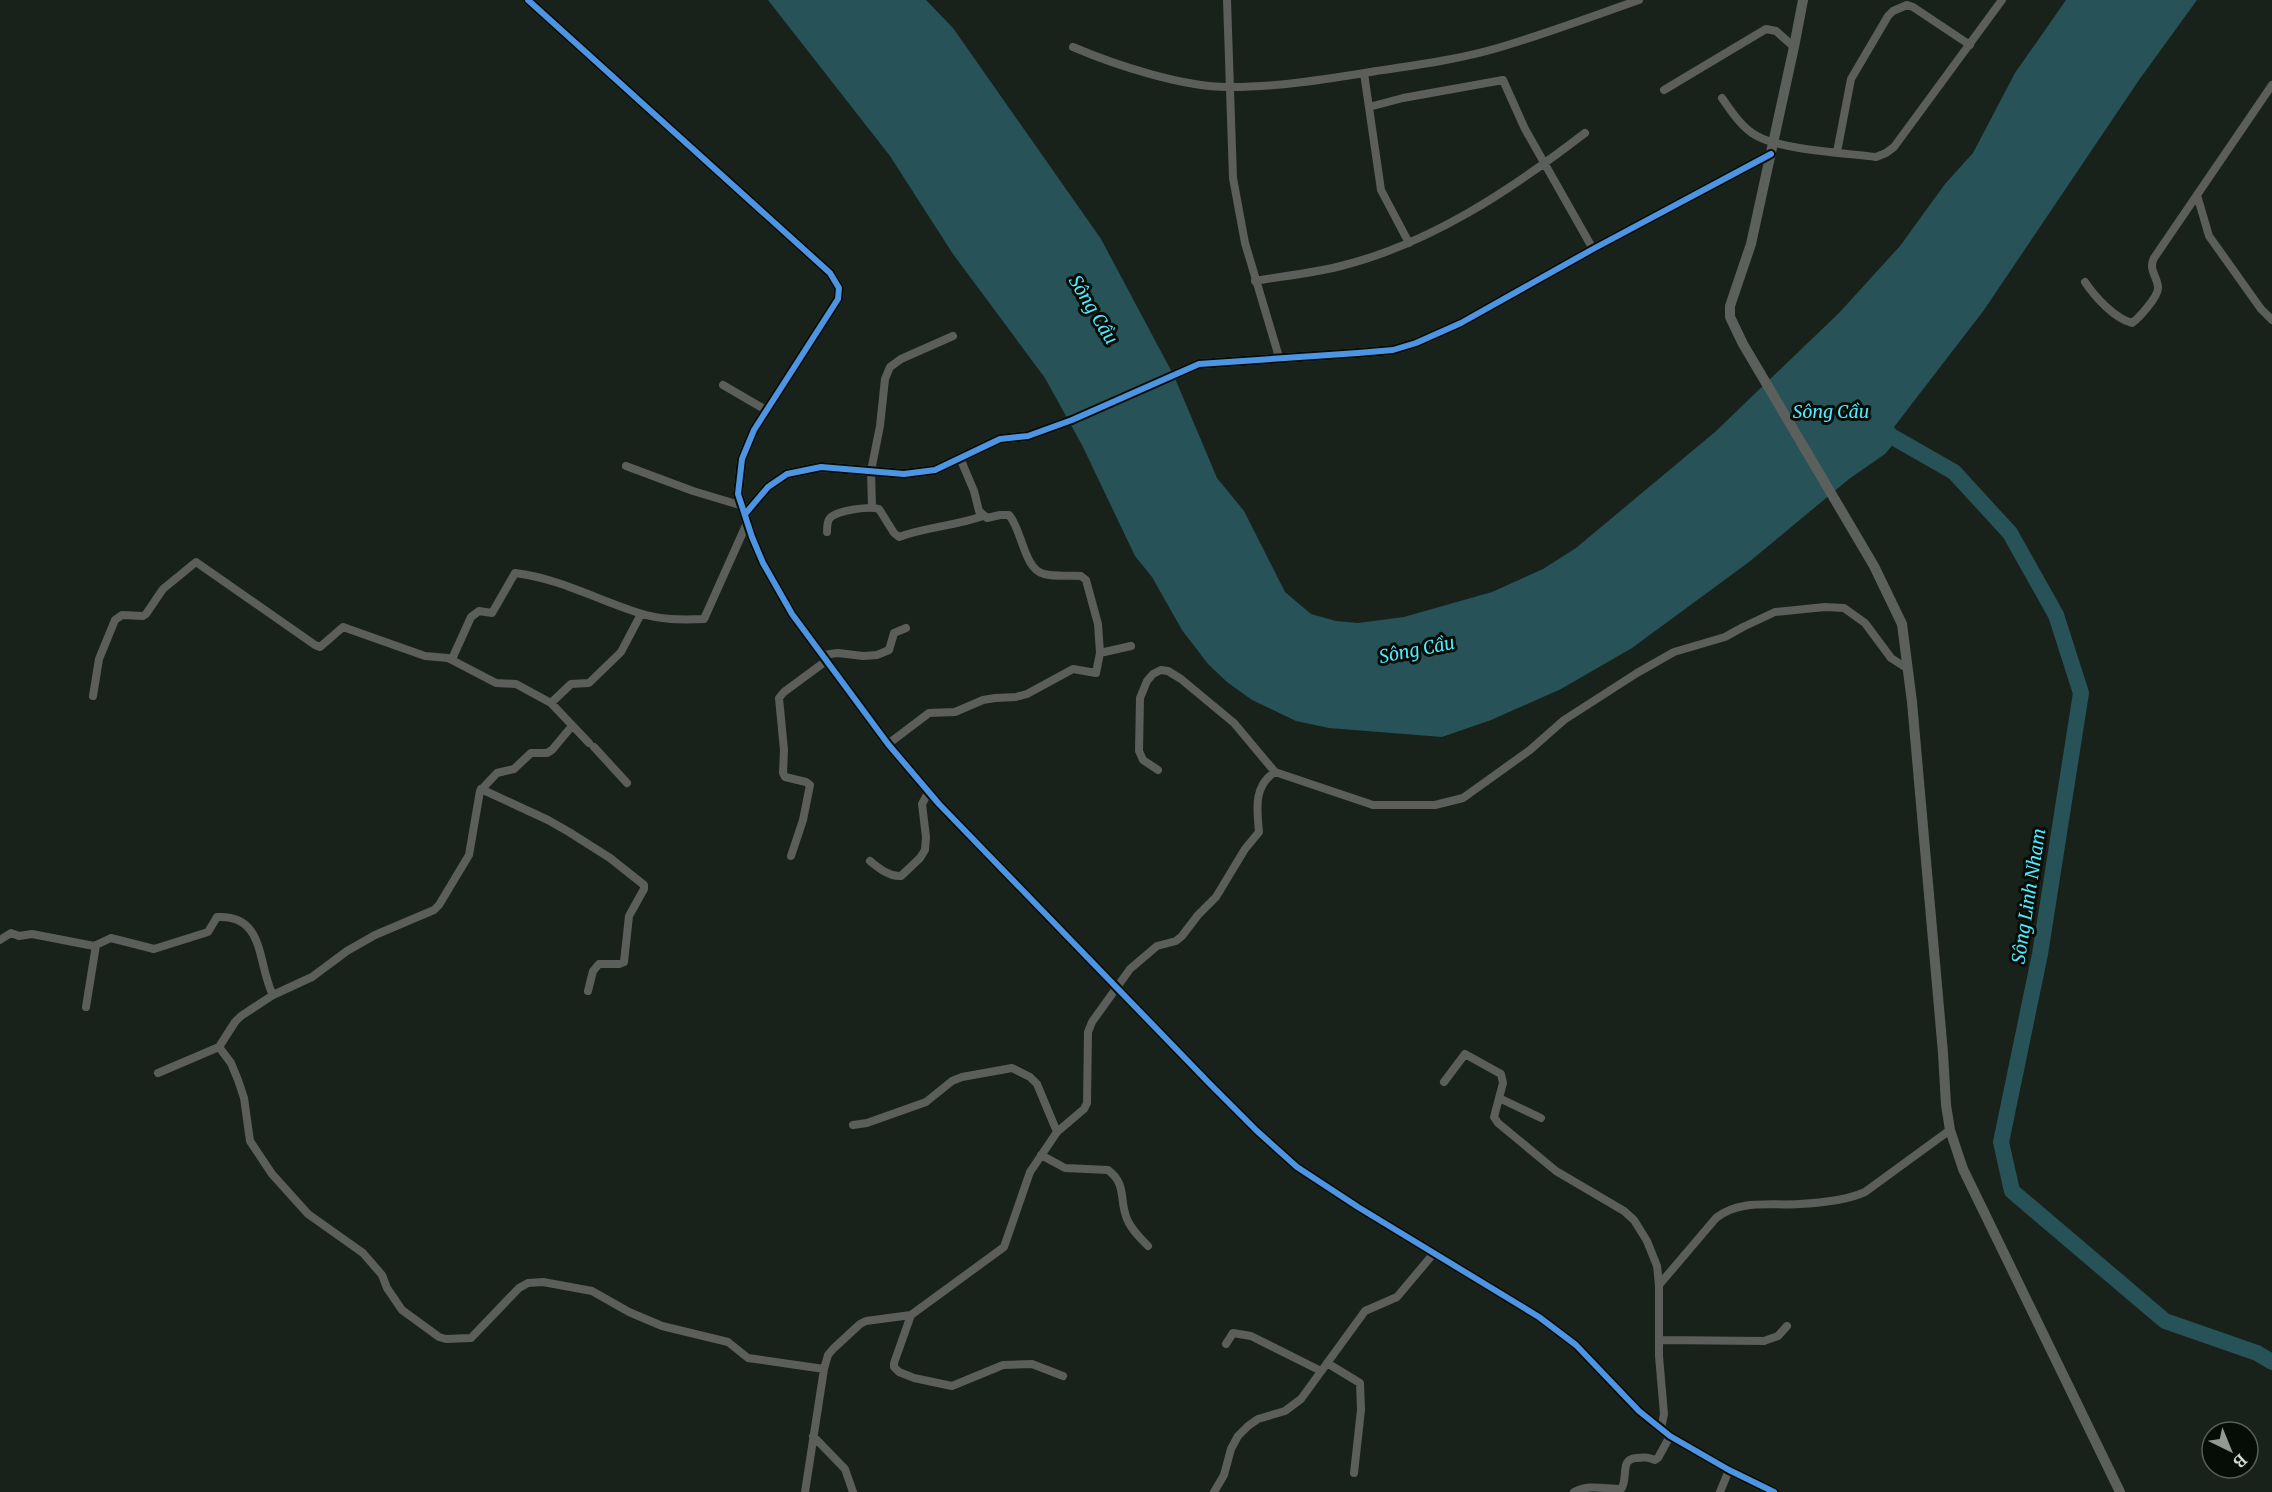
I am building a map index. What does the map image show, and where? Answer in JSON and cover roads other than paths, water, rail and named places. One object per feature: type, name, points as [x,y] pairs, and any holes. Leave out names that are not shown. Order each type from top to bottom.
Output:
[{"type":"street","points":[[528,0],[821,264],[839,288],[838,299],[800,362],[754,430],[742,459],[738,494],[763,563],[792,614],[888,744],[929,791],[1117,987],[1257,1131],[1297,1167],[1530,1312],[1576,1345],[1639,1411],[1670,1436],[1729,1470],[1774,1492]]},
{"type":"street","points":[[1227,0],[1232,87],[1232,170],[1245,243],[1279,357]]},
{"type":"street","points":[[1073,47],[1103,60],[1167,78],[1232,87],[1303,83],[1481,52],[1639,0]]},
{"type":"street","points":[[1803,0],[1751,244],[1730,306],[1730,317],[1743,344],[1846,523],[1874,566],[1902,624],[1950,1130],[1963,1169],[2120,1492]]},
{"type":"street","points":[[452,659],[471,617],[479,611],[492,613],[515,573],[555,582],[641,614],[675,620],[704,619],[746,514],[768,487],[788,474],[822,467],[904,474],[935,470],[1000,439],[1028,436],[1072,420],[1199,364],[1393,350],[1416,343],[1461,323],[1772,148],[1876,157],[1886,153],[1894,147],[2002,0]]},
{"type":"street","points":[[1837,152],[1851,79],[1893,11],[1907,5],[1970,45]]},
{"type":"street","points":[[1664,90],[1766,29],[1771,28],[1776,31],[1794,47]]},
{"type":"street","points":[[1364,73],[1381,189],[1409,243]]},
{"type":"street","points":[[1369,107],[1403,98],[1503,80],[1525,129],[1593,249]]},
{"type":"street","points":[[2085,282],[2101,301],[2124,320],[2132,323],[2157,292],[2158,286],[2152,263],[2272,85]]},
{"type":"street","points":[[1722,98],[1755,135],[1772,148]]},
{"type":"street","points":[[1256,281],[1341,266],[1409,243],[1494,197],[1585,133]]},
{"type":"street","points":[[2197,195],[2209,236],[2260,309],[2272,320]]},
{"type":"street","points":[[872,507],[871,471],[880,426],[885,379],[890,367],[902,359],[953,336]]},
{"type":"street","points":[[723,385],[766,410]]},
{"type":"street","points":[[960,458],[974,491],[979,511],[983,516]]},
{"type":"street","points":[[626,466],[703,494],[746,514]]},
{"type":"street","points":[[827,532],[831,517],[850,510],[872,507],[879,509],[899,537],[926,528],[969,521],[983,516],[991,518],[999,514],[1009,515],[1019,530],[1030,561],[1039,573],[1054,576],[1082,576],[1086,580],[1098,624],[1100,653],[1096,673],[1073,669],[1027,694],[989,699],[955,712],[929,713],[888,744]]},
{"type":"street","points":[[93,696],[99,659],[115,620],[123,615],[143,616],[146,614],[163,588],[196,562],[320,647],[343,627],[425,656],[452,659],[496,683],[516,684],[550,704],[627,783]]},
{"type":"street","points":[[1158,770],[1143,760],[1139,751],[1140,698],[1147,681],[1161,670],[1168,671],[1181,679],[1234,723],[1275,772],[1373,805],[1415,806],[1451,802],[1463,798],[1530,750],[1564,720],[1637,673],[1674,652],[1725,638],[1775,612],[1825,607],[1844,608],[1865,623],[1891,658],[1908,669]]},
{"type":"street","points":[[550,704],[571,684],[589,683],[621,652],[641,614]]},
{"type":"street","points":[[791,856],[810,785],[785,777],[783,773],[784,750],[779,698],[824,658],[838,653],[871,656],[886,652],[892,646],[894,633],[906,628]]},
{"type":"street","points":[[1100,653],[1131,646]]},
{"type":"street","points":[[158,1073],[219,1047],[235,1022],[273,995],[312,977],[346,951],[434,910],[469,855],[481,789],[497,773],[514,769],[531,753],[547,753],[552,750],[572,726]]},
{"type":"street","points":[[805,1492],[828,1355],[860,1324],[911,1315],[1006,1245],[1023,1188],[1041,1155],[1057,1132],[1084,1109],[1087,1102],[1088,1032],[1092,1022],[1130,969],[1157,946],[1176,941],[1182,936],[1216,897],[1245,849],[1259,832],[1256,805],[1260,787],[1265,778],[1275,772]]},
{"type":"street","points":[[481,789],[569,832],[610,858],[644,885],[629,916],[624,962],[599,964],[593,971],[588,991]]},
{"type":"street","points":[[870,861],[896,877],[901,876],[920,858],[926,844],[922,804],[929,791]]},
{"type":"street","points":[[0,940],[11,933],[19,936],[32,934],[96,945],[111,938],[154,949],[208,932],[217,918],[238,921],[249,927],[255,936],[267,984],[273,995]]},
{"type":"street","points":[[86,1007],[96,945]]},
{"type":"street","points":[[219,1047],[231,1063],[244,1098],[250,1141],[272,1174],[308,1214],[363,1253],[382,1275],[387,1288],[402,1310],[439,1337],[471,1338],[519,1288],[528,1283],[543,1282],[595,1292],[629,1312],[662,1326],[728,1342],[748,1358],[824,1369]]},
{"type":"street","points":[[1444,1082],[1463,1057],[1469,1055],[1501,1074],[1503,1083],[1494,1117],[1498,1123],[1556,1171],[1624,1211],[1634,1221],[1647,1241],[1657,1266],[1659,1285],[1659,1340],[1664,1414],[1661,1429]]},
{"type":"street","points":[[853,1125],[867,1123],[926,1102],[952,1081],[962,1077],[1012,1068],[1030,1077],[1037,1084],[1057,1132]]},
{"type":"street","points":[[1499,1098],[1541,1118]]},
{"type":"street","points":[[1659,1285],[1716,1218],[1724,1212],[1755,1204],[1800,1204],[1853,1197],[1865,1192],[1950,1130]]},
{"type":"street","points":[[1041,1155],[1065,1168],[1108,1170],[1114,1174],[1120,1185],[1128,1223],[1148,1246]]},
{"type":"street","points":[[1214,1492],[1224,1475],[1231,1449],[1238,1436],[1258,1419],[1292,1407],[1301,1399],[1365,1311],[1397,1297],[1434,1252]]},
{"type":"street","points":[[911,1315],[894,1363],[894,1367],[899,1372],[929,1383],[952,1386],[987,1370],[1019,1363],[1032,1364],[1063,1376]]},
{"type":"street","points":[[1659,1340],[1764,1341],[1778,1336],[1787,1326]]},
{"type":"street","points":[[1226,1344],[1233,1333],[1251,1336],[1321,1371]]},
{"type":"street","points":[[1327,1363],[1360,1383],[1361,1410],[1354,1473]]},
{"type":"street","points":[[813,1436],[845,1468],[853,1492]]},
{"type":"street","points":[[1574,1492],[1598,1486],[1622,1489],[1626,1482],[1627,1462],[1631,1458],[1648,1457],[1655,1460],[1670,1436]]},
{"type":"street","points":[[1720,1492],[1729,1470]]},
{"type":"water","name":"Sông Cầu","points":[[768,0],[926,0],[953,28],[1101,239],[1174,376],[1217,478],[1244,511],[1285,592],[1311,614],[1336,621],[1358,623],[1404,617],[1492,592],[1543,569],[1576,548],[1715,432],[1839,313],[1900,246],[1945,184],[1973,153],[2015,73],[2066,0],[2197,0],[2139,80],[1984,310],[1894,427],[1900,436],[1885,454],[1849,479],[1749,562],[1632,648],[1561,689],[1491,720],[1442,737],[1329,728],[1296,721],[1252,700],[1227,682],[1208,664],[1182,630],[1152,577],[1135,556],[1082,445],[1045,378],[953,254],[890,156]]},
{"type":"waterway","name":"Sông Linh Nham","points":[[1877,428],[1954,472],[2010,533],[2056,615],[2081,693],[2040,954],[2001,1142],[2012,1191],[2165,1321],[2257,1353],[2272,1362]]}]
